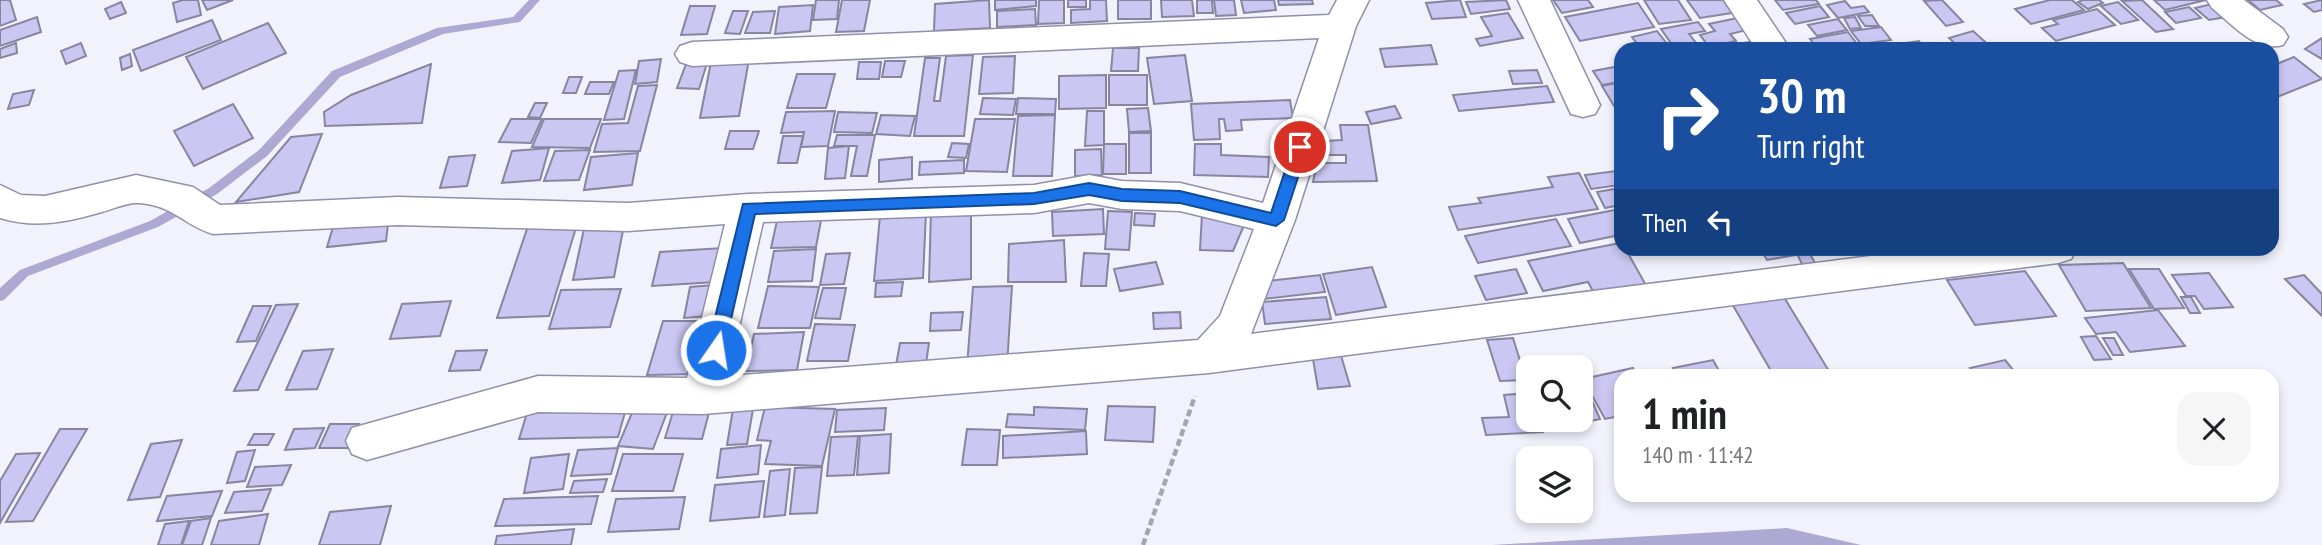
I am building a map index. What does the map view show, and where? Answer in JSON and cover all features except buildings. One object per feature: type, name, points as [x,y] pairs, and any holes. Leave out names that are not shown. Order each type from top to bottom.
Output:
[{"type":"street","points":[[1534,0],[1583,105]]},
{"type":"street","points":[[1740,0],[1768,42]]},
{"type":"street","points":[[2224,0],[2271,37]]},
{"type":"street","points":[[692,54],[1347,13],[1276,220],[1236,325],[1209,355]]},
{"type":"street","points":[[0,199],[6,206],[14,209],[42,212],[136,189],[180,197],[213,220],[398,211],[628,217],[748,208],[1034,199],[1089,189],[1122,195],[1180,197],[1276,220]]},
{"type":"street","points":[[703,396],[748,208]]},
{"type":"street","points":[[367,441],[538,394],[703,396],[1209,355],[1995,256]]},
{"type":"path","points":[[1143,545],[1209,355]]},
{"type":"water","points":[[1787,528],[1861,545],[1492,545]]},
{"type":"waterway","points":[[0,296],[24,273],[154,224],[213,191],[263,153],[336,74],[441,31],[516,20],[535,0]]},
{"type":"route","points":[[716,350],[748,208],[1034,199],[1089,189],[1122,195],[1180,197],[1276,220],[1300,147]]}]
